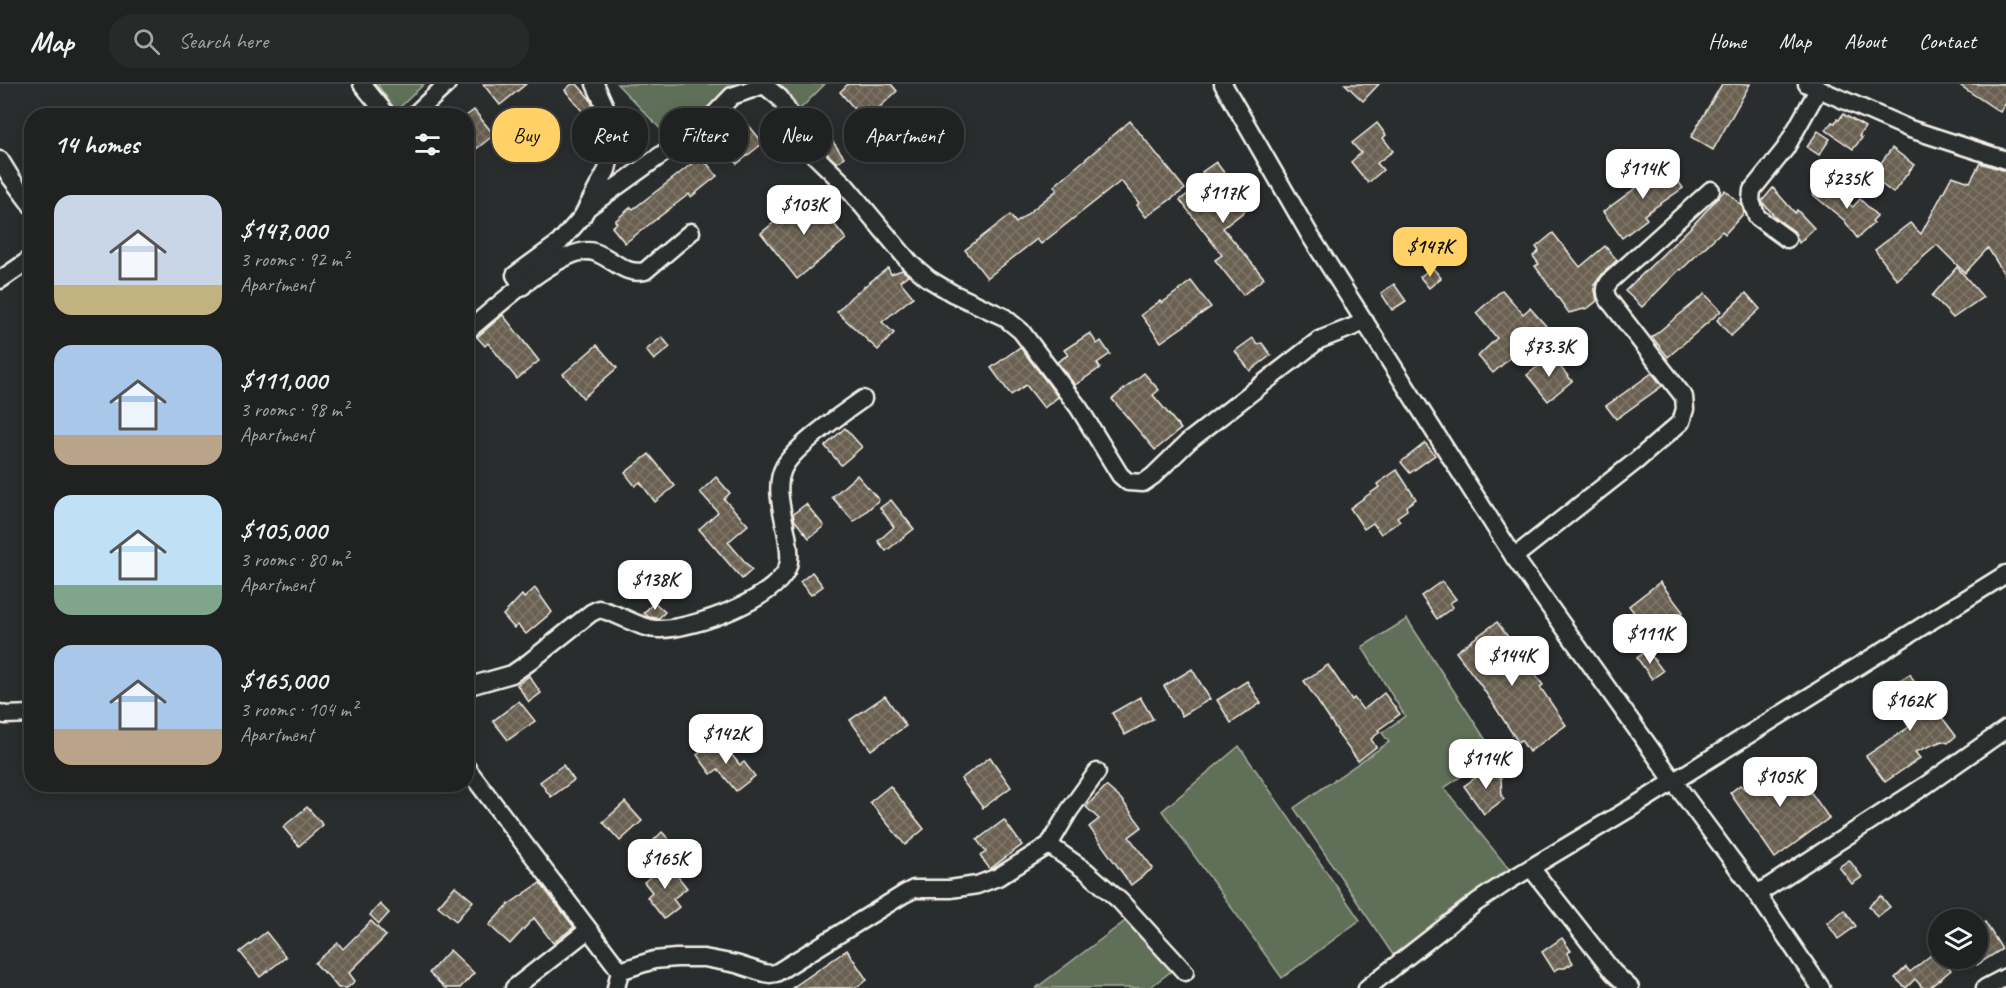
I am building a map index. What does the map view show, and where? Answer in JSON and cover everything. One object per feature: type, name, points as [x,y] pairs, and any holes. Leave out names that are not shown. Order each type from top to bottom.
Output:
[{"type":"street","points":[[363,84],[382,108]]},
{"type":"street","points":[[422,108],[447,84]]},
{"type":"street","points":[[524,286],[515,274],[559,243],[582,217],[607,170],[616,131],[595,84]]},
{"type":"street","points":[[1223,84],[1311,237],[1514,557],[1673,781],[1757,894],[1821,988]]},
{"type":"street","points":[[587,208],[707,122],[732,96],[764,85],[780,98],[796,126],[801,142],[845,185],[911,264],[929,279],[952,293],[1004,316],[1021,332],[1079,408],[1120,475],[1128,482],[1143,483],[1153,476],[1189,441],[1319,340],[1365,322]]},
{"type":"street","points":[[1787,239],[1757,217],[1751,201],[1752,190],[1785,149],[1812,87],[1910,129],[2006,160]]},
{"type":"street","points":[[0,160],[24,194]]},
{"type":"street","points":[[1514,557],[1682,422],[1685,409],[1684,397],[1641,343],[1605,291],[1606,285],[1611,280],[1711,190]]},
{"type":"street","points":[[474,326],[524,286],[570,254],[584,251],[594,252],[636,273],[645,271],[692,232]]},
{"type":"street","points":[[0,280],[24,264]]},
{"type":"street","points":[[474,685],[512,674],[599,609],[657,629],[673,628],[728,612],[757,599],[782,579],[789,563],[789,548],[781,506],[780,481],[783,468],[789,458],[828,424],[863,399]]},
{"type":"street","points":[[1367,988],[1477,902],[2006,574]]},
{"type":"street","points":[[0,713],[24,714]]},
{"type":"street","points":[[1757,894],[2006,729]]},
{"type":"street","points":[[620,971],[654,960],[704,958],[770,974],[914,889],[950,889],[977,885],[998,878],[1049,845],[1069,811],[1097,772]]},
{"type":"street","points":[[474,777],[620,971]]},
{"type":"street","points":[[1049,845],[1120,901],[1185,972]]},
{"type":"street","points":[[1531,868],[1606,963],[1629,988]]},
{"type":"street","points":[[514,988],[588,930]]},
{"type":"street","points":[[616,988],[620,971]]},
{"type":"street","points":[[1985,988],[2006,977]]},
{"type":"green space","points":[[377,84],[424,84],[399,108],[394,108]]},
{"type":"green space","points":[[617,84],[753,84],[724,108],[660,108],[660,128],[648,116],[648,108],[640,108]]},
{"type":"green space","points":[[777,84],[825,84],[801,108],[793,108]]},
{"type":"green space","points":[[1407,619],[1495,754],[1444,788],[1509,869],[1393,955],[1294,808],[1389,742],[1382,733],[1405,716],[1362,647]]},
{"type":"green space","points":[[1239,746],[1360,920],[1282,978],[1162,811]]},
{"type":"green space","points":[[1128,919],[1173,970],[1149,988],[1036,988]]},
{"type":"building","points":[[483,84],[526,84],[500,105]]},
{"type":"building","points":[[572,84],[577,84],[590,99],[594,108],[580,108],[565,90]]},
{"type":"building","points":[[848,84],[891,84],[897,91],[879,108],[854,108],[840,92]]},
{"type":"building","points":[[1345,84],[1379,84],[1363,101]]},
{"type":"building","points":[[1722,84],[1750,84],[1713,150],[1691,137]]},
{"type":"building","points":[[1958,84],[2006,84],[2006,103],[2000,112]]},
{"type":"building","points":[[474,110],[492,132],[492,137],[474,151]]},
{"type":"building","points":[[1843,114],[1865,127],[1859,136],[1862,138],[1853,149],[1826,130]]},
{"type":"building","points":[[1130,121],[1185,189],[1146,217],[1137,205],[1139,203],[1121,181],[1041,244],[1037,239],[987,278],[965,250],[1010,215],[1016,223],[1057,190],[1054,186]]},
{"type":"building","points":[[1377,123],[1386,135],[1383,138],[1393,151],[1377,163],[1383,170],[1368,183],[1351,162],[1361,153],[1352,143]]},
{"type":"building","points":[[748,124],[760,139],[760,145],[748,155]]},
{"type":"building","points":[[1818,131],[1830,139],[1819,155],[1807,147]]},
{"type":"building","points":[[832,141],[844,157],[837,163],[832,158]]},
{"type":"building","points":[[1892,148],[1914,165],[1893,193],[1871,176]]},
{"type":"building","points":[[694,162],[706,162],[717,176],[691,197],[689,194],[625,243],[612,227],[617,223],[615,221],[631,207],[633,209]]},
{"type":"building","points":[[1216,162],[1250,207],[1223,228],[1264,278],[1243,295],[1215,260],[1222,255],[1180,200],[1208,179],[1202,172]]},
{"type":"building","points":[[1665,162],[1683,188],[1644,215],[1647,219],[1622,238],[1603,212],[1645,181],[1643,178]]},
{"type":"building","points":[[1980,163],[2006,171],[2006,277],[1988,248],[1965,273],[1937,245],[1897,280],[1875,250],[1910,223],[1921,234],[1952,176],[1970,182]]},
{"type":"building","points":[[1822,182],[1853,207],[1860,199],[1877,216],[1872,221],[1874,223],[1857,238],[1844,220],[1812,194]]},
{"type":"building","points":[[1773,188],[1795,213],[1797,210],[1814,228],[1799,243],[1794,231],[1777,219],[1762,201]]},
{"type":"building","points":[[1725,190],[1742,206],[1744,213],[1725,234],[1722,231],[1642,307],[1625,291],[1693,225]]},
{"type":"building","points":[[810,193],[846,239],[797,279],[761,233]]},
{"type":"building","points":[[1553,233],[1580,267],[1605,246],[1617,260],[1594,285],[1597,301],[1588,308],[1569,313],[1535,266],[1539,264],[1533,256],[1539,251],[1536,247]]},
{"type":"building","points":[[1432,267],[1441,278],[1429,288],[1420,277]]},
{"type":"building","points":[[1957,267],[1983,297],[1953,318],[1932,296]]},
{"type":"building","points":[[888,268],[891,274],[902,270],[908,275],[900,281],[913,297],[882,322],[894,333],[878,350],[837,312],[851,297]]},
{"type":"building","points":[[1191,281],[1211,307],[1161,342],[1141,315],[1160,301],[1162,303]]},
{"type":"building","points":[[1394,284],[1406,301],[1392,310],[1381,293]]},
{"type":"building","points":[[1502,290],[1523,314],[1530,308],[1546,326],[1493,373],[1478,356],[1497,338],[1476,313]]},
{"type":"building","points":[[1746,293],[1760,309],[1731,336],[1717,320]]},
{"type":"building","points":[[1705,294],[1721,311],[1668,357],[1652,337]]},
{"type":"building","points":[[503,315],[539,361],[517,379],[488,343],[485,346],[477,337]]},
{"type":"building","points":[[1090,333],[1097,344],[1101,341],[1110,354],[1097,363],[1100,368],[1075,385],[1057,362],[1068,355],[1064,350]]},
{"type":"building","points":[[662,337],[670,347],[654,360],[646,350]]},
{"type":"building","points":[[1253,338],[1257,344],[1262,343],[1271,355],[1250,371],[1235,351]]},
{"type":"building","points":[[597,345],[617,368],[583,398],[563,374]]},
{"type":"building","points":[[1020,347],[1058,397],[1044,408],[1026,385],[1011,395],[991,368]]},
{"type":"building","points":[[1551,356],[1572,381],[1548,401],[1527,375]]},
{"type":"building","points":[[1144,373],[1159,390],[1153,395],[1181,429],[1155,450],[1112,399]]},
{"type":"building","points":[[1652,373],[1662,386],[1616,419],[1606,406]]},
{"type":"building","points":[[845,428],[862,447],[841,465],[825,446]]},
{"type":"building","points":[[1425,443],[1435,455],[1410,473],[1401,462]]},
{"type":"building","points":[[649,454],[675,486],[655,502],[640,482],[635,486],[625,473]]},
{"type":"building","points":[[1397,470],[1416,499],[1397,517],[1400,521],[1381,534],[1373,523],[1364,529],[1350,508],[1379,487],[1377,484]]},
{"type":"building","points":[[857,475],[879,500],[854,522],[832,497]]},
{"type":"building","points":[[716,477],[730,493],[724,499],[748,525],[728,542],[752,570],[742,579],[699,529],[718,512],[700,492]]},
{"type":"building","points":[[891,500],[914,529],[886,551],[878,541],[894,527],[880,508]]},
{"type":"building","points":[[806,504],[824,526],[809,538],[795,521],[793,514]]},
{"type":"building","points":[[812,572],[823,586],[811,595],[800,582]]},
{"type":"building","points":[[1442,581],[1456,599],[1450,603],[1453,607],[1437,619],[1421,596]]},
{"type":"building","points":[[1660,582],[1683,612],[1652,636],[1629,606]]},
{"type":"building","points":[[535,588],[552,612],[526,634],[518,625],[514,628],[503,615],[522,595],[524,598]]},
{"type":"building","points":[[654,602],[665,612],[659,618],[649,617],[644,613]]},
{"type":"building","points":[[1497,622],[1543,685],[1540,687],[1566,725],[1529,752],[1521,740],[1518,742],[1456,652]]},
{"type":"building","points":[[1647,650],[1663,671],[1652,679],[1637,658]]},
{"type":"building","points":[[1328,665],[1352,700],[1354,698],[1363,710],[1384,693],[1400,714],[1378,730],[1380,732],[1371,739],[1376,747],[1358,761],[1304,681]]},
{"type":"building","points":[[1192,669],[1210,699],[1182,716],[1164,686]]},
{"type":"building","points":[[1910,674],[1930,710],[1934,707],[1956,736],[1948,743],[1942,741],[1915,752],[1920,758],[1885,782],[1866,756],[1909,727],[1891,697],[1902,691],[1897,682]]},
{"type":"building","points":[[529,676],[541,693],[529,702],[517,685]]},
{"type":"building","points":[[1247,681],[1261,703],[1231,723],[1217,700]]},
{"type":"building","points":[[885,696],[906,726],[871,750],[850,720]]},
{"type":"building","points":[[1140,697],[1153,719],[1125,735],[1112,713]]},
{"type":"building","points":[[519,701],[535,721],[508,740],[493,721]]},
{"type":"building","points":[[718,738],[740,765],[744,762],[755,776],[736,791],[718,769],[711,774],[697,755]]},
{"type":"building","points":[[990,757],[1011,787],[983,808],[961,779]]},
{"type":"building","points":[[1787,758],[1829,818],[1775,858],[1730,793],[1740,785],[1745,789]]},
{"type":"building","points":[[563,765],[574,780],[551,797],[540,782]]},
{"type":"building","points":[[1489,768],[1501,778],[1504,799],[1484,814],[1464,786]]},
{"type":"building","points":[[890,786],[924,829],[905,845],[870,802]]},
{"type":"building","points":[[1106,786],[1121,799],[1142,827],[1129,837],[1153,868],[1131,885],[1089,827],[1099,819],[1086,807]]},
{"type":"building","points":[[625,802],[642,821],[620,841],[603,822]]},
{"type":"building","points":[[307,807],[323,825],[299,846],[283,827]]},
{"type":"building","points":[[1004,820],[1022,845],[990,869],[980,856],[986,852],[977,840]]},
{"type":"building","points":[[662,832],[676,847],[660,863],[646,848]]},
{"type":"building","points":[[1849,860],[1862,877],[1852,884],[1839,867]]},
{"type":"building","points":[[667,863],[687,888],[673,899],[679,907],[664,919],[647,897],[652,892],[644,882]]},
{"type":"building","points":[[540,883],[574,927],[553,943],[534,918],[510,944],[489,925],[509,904]]},
{"type":"building","points":[[455,886],[473,901],[456,921],[438,906]]},
{"type":"building","points":[[1881,896],[1890,907],[1877,917],[1869,906]]},
{"type":"building","points":[[380,904],[389,913],[379,924],[370,915]]},
{"type":"building","points":[[1844,910],[1856,926],[1838,939],[1827,923]]},
{"type":"building","points":[[371,921],[386,936],[349,973],[355,981],[347,988],[338,988],[315,963],[338,943],[343,949]]},
{"type":"building","points":[[1988,927],[2002,949],[1988,958]]},
{"type":"building","points":[[266,932],[286,957],[260,977],[240,952]]},
{"type":"building","points":[[1562,938],[1571,951],[1567,953],[1573,963],[1554,971],[1542,952]]},
{"type":"building","points":[[450,950],[474,973],[460,988],[445,988],[429,973]]},
{"type":"building","points":[[847,950],[867,980],[855,988],[792,988]]},
{"type":"building","points":[[1928,957],[1928,969],[1951,970],[1929,988],[1923,988],[1915,979],[1906,988],[1895,978],[1906,967],[1910,972]]}]
